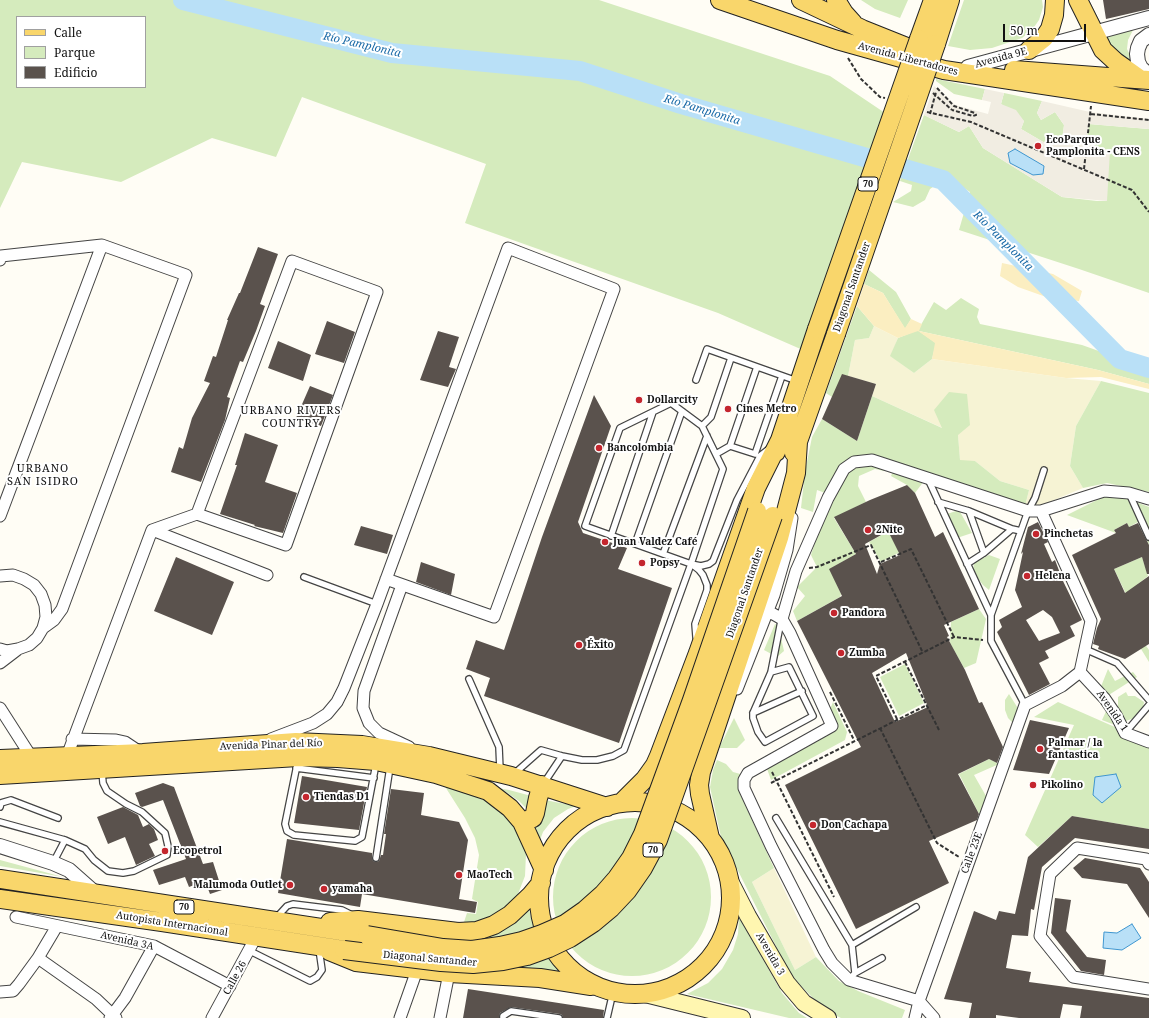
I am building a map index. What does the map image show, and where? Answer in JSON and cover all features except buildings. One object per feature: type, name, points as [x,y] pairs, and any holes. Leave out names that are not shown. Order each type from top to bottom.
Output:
[{"type":"main road","name":"Avenida Libertadores","points":[[720,0],[837,40],[944,70],[1149,101]]},
{"type":"main road","name":"Avenida Libertadores","points":[[801,0],[862,29],[934,58],[968,67],[1146,78]]},
{"type":"main road","points":[[836,0],[844,13],[862,29]]},
{"type":"main road","name":"Diagonal Santander","points":[[344,950],[474,964],[502,961],[527,956],[570,938],[592,923],[611,908],[627,891],[644,868],[658,840],[765,514],[780,440],[799,381],[933,0]]},
{"type":"main road","name":"Diagonal Santander","points":[[362,928],[443,948],[472,950],[500,946],[535,936],[565,924],[585,910],[603,894],[617,878],[631,858],[646,828],[692,700],[765,514],[798,442],[836,334],[929,87],[936,44],[950,0]]},
{"type":"main road","points":[[1030,50],[1042,41],[1050,29],[1055,12],[1055,0]]},
{"type":"main road","points":[[1078,0],[1103,50],[1111,58],[1146,78]]},
{"type":"main road","points":[[614,805],[645,779],[655,765],[698,653],[756,488],[780,440]]},
{"type":"main road","points":[[710,838],[701,802],[699,785],[701,772],[783,525],[796,473],[798,442]]},
{"type":"main road","name":"Avenida Pinar del Río","points":[[0,760],[32,758],[69,747],[143,753],[257,744],[296,742],[330,743],[385,748],[429,756],[506,774],[614,805]]},
{"type":"main road","name":"Avenida Pinar del Río","points":[[0,775],[102,768],[297,762],[338,758],[380,768],[436,774],[488,791],[510,808],[522,822],[543,877]]},
{"type":"main road","points":[[522,822],[533,818],[542,785]]},
{"type":"main road","points":[[319,947],[356,962],[417,970],[540,978],[624,994],[645,994],[668,989],[698,971],[713,954],[724,934],[730,912],[730,889],[721,855],[710,838],[692,821],[670,809],[646,803],[614,805],[598,810],[582,818],[568,830],[551,852],[543,877],[540,903],[546,931],[554,949],[563,961],[591,983],[607,990]]},
{"type":"main road","name":"Autopista Internacional","points":[[0,879],[274,920],[292,924],[458,932],[477,931],[494,925],[510,915],[531,895],[543,877]]},
{"type":"main road","name":"Avenida 3","points":[[728,877],[786,983],[804,1002],[828,1018]]},
{"type":"main road","name":"Autopista Internacional","points":[[0,899],[162,922],[253,944],[319,947],[344,950]]},
{"type":"main road","points":[[645,994],[742,1018]]},
{"type":"street","name":"Avenida 9E","points":[[968,67],[1149,18]]},
{"type":"street","points":[[1146,78],[1138,62],[1137,54],[1141,41],[1149,34]]},
{"type":"street","points":[[0,260],[1,256],[102,245],[186,275],[62,609],[54,620],[43,628]]},
{"type":"street","points":[[0,516],[102,245]]},
{"type":"street","points":[[257,744],[313,723],[327,714],[337,702],[377,604],[386,579],[508,248],[614,289],[494,617],[386,579]]},
{"type":"street","points":[[69,747],[152,530],[197,514],[286,544],[377,292],[292,261],[197,514]]},
{"type":"street","points":[[782,619],[796,571],[828,498],[844,469],[854,462],[872,460],[927,476],[1028,511],[1040,511],[1104,491],[1129,493],[1149,499]]},
{"type":"street","points":[[711,740],[725,717],[731,703],[768,611],[780,576],[789,538],[796,473]]},
{"type":"street","points":[[1025,705],[1062,686],[1080,672],[1091,621],[1040,511]]},
{"type":"street","points":[[152,530],[267,576]]},
{"type":"street","points":[[0,576],[13,575],[34,585],[41,594],[45,605],[46,617],[43,628],[37,638],[29,645],[7,651],[0,649]]},
{"type":"street","points":[[402,585],[364,691],[363,708],[369,723],[379,733],[429,756]]},
{"type":"street","points":[[377,604],[392,610]]},
{"type":"street","points":[[768,611],[782,619],[790,633],[832,726],[748,773],[744,780],[744,788],[758,821],[832,963],[852,977],[919,1001],[934,1018]]},
{"type":"street","points":[[0,663],[18,649]]},
{"type":"street","name":"Avenida 1","points":[[1080,672],[1105,700],[1116,715],[1125,733],[1149,742]]},
{"type":"street","name":"Calle 23E","points":[[914,1018],[1025,705]]},
{"type":"street","points":[[0,708],[32,758]]},
{"type":"street","points":[[0,846],[53,863],[69,870],[95,893]]},
{"type":"street","points":[[1149,864],[1146,859],[1077,848],[1050,874],[1040,936],[1073,977],[1149,989]]},
{"type":"street","name":"Avenida 3A","points":[[16,917],[154,946],[230,986]]},
{"type":"street","points":[[0,992],[13,991],[38,958],[57,926]]},
{"type":"street","name":"Calle 26","points":[[212,1018],[253,944]]},
{"type":"street","points":[[38,958],[96,999],[113,1017],[154,946]]},
{"type":"street","points":[[400,1018],[417,970]]},
{"type":"street","points":[[440,1018],[449,973]]},
{"type":"lane","points":[[696,380],[707,350],[799,381]]},
{"type":"lane","points":[[702,426],[711,417],[731,358]]},
{"type":"lane","points":[[716,454],[730,446],[757,367]]},
{"type":"lane","points":[[730,446],[755,454],[782,376]]},
{"type":"lane","points":[[469,679],[499,747],[506,774],[541,750],[582,760],[597,760],[613,756],[624,750],[691,564],[723,469],[702,426],[671,403],[620,428],[585,526],[691,564],[706,565],[713,561],[737,500],[760,456],[780,440]]},
{"type":"lane","points":[[635,544],[682,411]]},
{"type":"lane","points":[[611,536],[653,412]]},
{"type":"lane","points":[[663,554],[707,436]]},
{"type":"lane","points":[[1025,705],[991,641],[991,615],[1044,470]]},
{"type":"lane","points":[[927,476],[991,615]]},
{"type":"lane","points":[[1129,493],[1149,537]]},
{"type":"lane","points":[[938,502],[969,511],[1012,529],[1021,531]]},
{"type":"lane","points":[[969,511],[984,553]]},
{"type":"lane","points":[[967,564],[984,553],[1012,529]]},
{"type":"lane","points":[[691,564],[703,575],[707,585],[707,590],[696,624],[698,653]]},
{"type":"lane","points":[[304,578],[377,604]]},
{"type":"lane","points":[[771,672],[789,667],[814,716],[765,742],[758,732],[753,718],[753,713],[771,672],[782,619]]},
{"type":"lane","points":[[1085,649],[1117,663],[1149,700]]},
{"type":"lane","points":[[753,713],[802,691]]},
{"type":"lane","points":[[1125,733],[1149,704]]},
{"type":"lane","points":[[542,785],[562,756]]},
{"type":"lane","points":[[297,762],[285,824],[287,831],[294,835],[355,841],[362,837],[380,768]]},
{"type":"lane","points":[[0,822],[65,840],[85,849],[94,860],[108,871],[123,873],[134,871],[167,855],[168,846],[165,833],[142,812],[126,804],[107,791],[103,783],[102,768]]},
{"type":"lane","points":[[376,858],[380,768]]},
{"type":"lane","points":[[0,807],[1,803],[11,800],[58,818]]},
{"type":"lane","points":[[776,818],[852,945],[852,977]]},
{"type":"lane","points":[[53,863],[65,840]]},
{"type":"lane","points":[[274,920],[287,906],[293,904],[348,912],[362,928]]},
{"type":"lane","points":[[852,945],[916,907]]},
{"type":"lane","points":[[253,944],[310,981],[318,977],[322,970],[319,947]]},
{"type":"lane","points":[[852,977],[882,958]]},
{"type":"lane","points":[[607,990],[607,1018]]},
{"type":"lane","points":[[502,1018],[511,1011],[560,1018]]},
{"type":"path","points":[[837,40],[861,79],[880,97],[887,99]]},
{"type":"path","points":[[930,114],[929,87],[944,70]]},
{"type":"path","points":[[929,87],[954,106],[976,114],[973,116],[952,110],[932,92],[929,87]]},
{"type":"path","points":[[1084,170],[1092,93]]},
{"type":"path","points":[[923,111],[930,114],[971,122],[1132,190],[1149,212]]},
{"type":"path","points":[[1090,114],[1149,120]]},
{"type":"path","points":[[796,571],[817,567],[871,545],[923,652]]},
{"type":"path","points":[[880,562],[911,549],[954,637]]},
{"type":"path","points":[[897,720],[876,676],[954,637],[991,641]]},
{"type":"path","points":[[905,662],[939,730]]},
{"type":"path","points":[[772,783],[927,705]]},
{"type":"path","points":[[880,728],[937,843],[969,863]]},
{"type":"path","points":[[767,762],[836,900]]},
{"type":"shaded area","name":"EcoParque Pamplonita - CENS","points":[[934,86],[955,105],[988,114],[991,102],[982,100],[985,89],[1004,93],[1001,104],[1016,110],[1024,121],[1021,129],[1045,143],[1062,143],[1064,125],[1055,112],[1041,120],[1037,113],[1042,101],[1090,112],[1149,119],[1149,129],[1089,124],[1086,142],[1110,151],[1107,201],[1062,197],[983,148],[969,126],[959,132],[924,115]]},
{"type":"shaded area","points":[[874,326],[898,338],[891,356],[914,373],[932,359],[1066,378],[1101,381],[1076,426],[1070,466],[1083,488],[1042,505],[1025,506],[1029,490],[1000,481],[975,461],[960,461],[958,435],[872,396],[876,384],[848,376],[855,340],[869,338]]},
{"type":"shaded area","points":[[774,868],[816,957],[795,970],[752,882]]},
{"type":"green space","points":[[0,0],[599,0],[830,76],[885,113],[812,354],[718,313],[465,223],[486,164],[302,97],[276,157],[212,138],[121,182],[22,162],[0,208]]},
{"type":"green space","points":[[861,0],[908,0],[900,18],[875,9]]},
{"type":"green space","points":[[964,0],[1042,0],[1043,7],[1039,20],[1032,30],[1022,38],[992,48],[970,50],[948,46]]},
{"type":"green space","points":[[1134,28],[1128,40],[1127,49],[1134,63],[1120,59],[1100,35]]},
{"type":"green space","points":[[936,79],[985,89],[982,100],[954,94],[936,81]]},
{"type":"green space","points":[[1004,93],[1042,101],[1037,113],[1041,120],[1055,112],[1064,125],[1062,143],[1045,143],[1021,129],[1024,121],[1001,104]]},
{"type":"green space","points":[[924,115],[959,132],[969,126],[983,148],[1062,197],[1097,201],[1107,201],[1086,142],[1089,124],[1149,129],[1149,293],[959,230],[970,192],[947,177],[930,189],[925,200],[913,207],[893,202],[911,191],[912,185],[900,181]]},
{"type":"green space","points":[[869,270],[896,292],[911,319],[905,329],[883,293],[864,284]]},
{"type":"green space","points":[[961,298],[979,309],[977,317],[980,324],[1082,345],[1149,369],[1149,384],[1098,370],[919,331],[936,343],[932,359],[914,373],[890,356],[898,338],[918,330],[934,302],[946,310]]},
{"type":"green space","points":[[857,306],[874,326],[869,338],[855,340],[848,376],[832,397],[826,393]]},
{"type":"green space","points":[[1101,381],[1149,393],[1149,492],[1107,483],[1083,488],[1070,466],[1076,426]]},
{"type":"green space","points":[[949,392],[967,394],[970,425],[958,435],[960,460],[975,461],[1000,481],[1029,490],[1025,506],[854,460],[828,494],[817,490],[813,512],[801,508],[805,472],[812,437],[822,419],[857,441],[872,396],[942,428],[934,410]]},
{"type":"green space","points":[[855,463],[884,464],[884,471],[875,469],[859,476],[858,486],[866,502],[834,518],[856,554],[830,569],[841,594],[840,597],[797,621],[793,611],[805,596],[797,587],[817,567],[811,555],[827,504]]},
{"type":"green space","points":[[895,467],[927,477],[915,493],[907,485],[891,476]]},
{"type":"green space","points":[[1105,496],[1126,498],[1149,507],[1149,545],[1138,522],[1129,527],[1127,523],[1114,530],[1116,533],[1067,515]]},
{"type":"green space","points":[[959,510],[972,533],[957,538],[947,514]]},
{"type":"green space","points":[[889,531],[900,552],[881,562],[869,542]]},
{"type":"green space","points":[[989,555],[1000,559],[989,590],[973,572],[974,563]]},
{"type":"green space","points":[[1142,557],[1148,576],[1138,584],[1144,643],[1149,650],[1149,662],[1141,649],[1142,627],[1114,569]]},
{"type":"green space","points":[[979,609],[986,619],[976,663],[964,668],[950,643],[951,622]]},
{"type":"green space","points":[[775,624],[778,625],[784,651],[777,657],[764,650]]},
{"type":"green space","points":[[905,664],[924,703],[899,716],[880,677]]},
{"type":"green space","points":[[1108,669],[1115,681],[1133,672],[1137,677],[1104,698],[1098,694]]},
{"type":"green space","points":[[1126,692],[1128,696],[1135,696],[1144,702],[1143,709],[1137,717],[1126,721],[1123,719],[1120,727],[1102,720],[1108,707],[1118,710],[1118,697]]},
{"type":"green space","points":[[1009,694],[1019,710],[1015,725],[1008,718],[1005,710],[1005,700]]},
{"type":"green space","points":[[833,702],[847,732],[845,740],[771,780],[766,766],[828,732],[824,724]]},
{"type":"green space","points":[[1058,702],[1149,742],[1149,829],[1072,816],[1038,847],[1025,835],[1074,725],[1034,717]]},
{"type":"green space","points":[[734,718],[745,740],[737,748],[719,748]]},
{"type":"green space","points":[[989,759],[999,764],[974,775],[990,803],[981,818],[959,774]]},
{"type":"green space","points":[[717,760],[726,764],[733,772],[748,776],[740,794],[774,868],[752,882],[795,970],[816,957],[839,981],[858,991],[905,1010],[902,1018],[841,1018],[826,1011],[791,976],[721,837],[710,787],[713,770]]},
{"type":"green space","points":[[444,785],[479,793],[509,817],[519,834],[526,854],[525,876],[518,894],[507,908],[494,917],[478,923],[463,925],[467,913],[476,914],[478,902],[472,899],[479,855],[475,838],[465,818]]},
{"type":"green space","points":[[488,786],[576,806],[554,818],[543,832],[540,840],[533,819],[528,810],[519,801],[506,792]]},
{"type":"green space","points":[[632,818],[662,824],[676,831],[688,841],[698,853],[705,867],[711,897],[705,927],[698,941],[688,953],[676,963],[662,970],[632,976],[602,970],[588,963],[576,953],[566,941],[559,927],[553,897],[559,867],[566,853],[576,841],[588,831],[602,824]]},
{"type":"green space","points":[[0,860],[63,877],[0,866]]},
{"type":"green space","points":[[528,905],[531,917],[553,959],[564,969],[563,976],[466,963],[468,937]]},
{"type":"green space","points":[[739,917],[782,993],[799,1013],[807,1018],[789,1018],[687,994],[708,983],[722,969],[733,950],[738,934]]},
{"type":"sand","points":[[1002,263],[1053,274],[1082,291],[1079,301],[1049,298],[1018,287],[1000,276]]},
{"type":"sand","points":[[864,284],[883,293],[905,328],[911,319],[922,324],[919,331],[1098,370],[1149,384],[1149,389],[1101,377],[1066,378],[932,359],[935,343],[918,331],[898,338],[874,326],[857,306]]},
{"type":"water","points":[[1015,149],[1044,166],[1043,174],[1033,175],[1010,163],[1008,153]]},
{"type":"water","points":[[1116,774],[1121,787],[1102,803],[1093,795],[1095,777]]},
{"type":"water","points":[[1132,924],[1141,938],[1122,950],[1103,948],[1104,932],[1117,933]]},
{"type":"waterway","name":"Río Pamplonita","points":[[183,0],[392,53],[580,71],[681,104],[943,180],[1120,359],[1149,368]]},
{"type":"place","name":"EcoParque Pamplonita - CENS","points":[[1038,146]]},
{"type":"place","name":"Dollarcity","points":[[639,400]]},
{"type":"place","name":"Cines Metro","points":[[728,409]]},
{"type":"place","name":"Bancolombia","points":[[599,448]]},
{"type":"place","name":"2Nite","points":[[868,530]]},
{"type":"place","name":"Pinchetas","points":[[1036,534]]},
{"type":"place","name":"Juan Valdez Café","points":[[605,542]]},
{"type":"place","name":"Popsy","points":[[642,563]]},
{"type":"place","name":"Helena","points":[[1027,576]]},
{"type":"place","name":"Pandora","points":[[834,613]]},
{"type":"place","name":"Éxito","points":[[579,645]]},
{"type":"place","name":"Zumba","points":[[841,653]]},
{"type":"place","name":"Palmar / la fantastica","points":[[1040,749]]},
{"type":"place","name":"Pikolino","points":[[1033,785]]},
{"type":"place","name":"Tiendas D1","points":[[306,797]]},
{"type":"place","name":"Don Cachapa","points":[[813,825]]},
{"type":"place","name":"Ecopetrol","points":[[165,851]]},
{"type":"place","name":"MaoTech","points":[[459,875]]},
{"type":"place","name":"Malumoda Outlet","points":[[290,885]]},
{"type":"place","name":"yamaha","points":[[324,889]]},
{"type":"district","name":"URBANO RIVERS COUNTRY","points":[[291,417]]},
{"type":"district","name":"URBANO SAN ISIDRO","points":[[43,475]]}]
